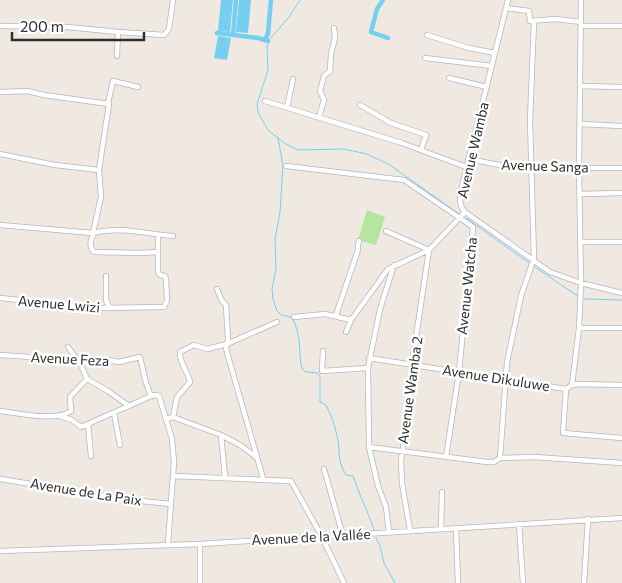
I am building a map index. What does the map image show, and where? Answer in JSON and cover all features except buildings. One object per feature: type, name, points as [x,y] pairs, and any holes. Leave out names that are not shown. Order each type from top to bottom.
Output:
[{"type":"street","points":[[0,26],[67,27],[158,35],[166,34],[170,26],[173,0]]},
{"type":"street","name":"Avenue Wamba","points":[[508,0],[466,167],[460,206],[465,212],[532,264],[581,283],[622,293]]},
{"type":"street","points":[[581,0],[579,168],[581,194],[581,283],[579,328],[572,385],[622,385]]},
{"type":"street","points":[[506,8],[529,11],[530,21],[556,19],[622,26]]},
{"type":"street","points":[[500,458],[505,379],[520,296],[532,264],[530,95],[534,21]]},
{"type":"street","points":[[319,117],[324,100],[320,91],[324,76],[330,69],[334,28]]},
{"type":"street","points":[[117,56],[118,32]]},
{"type":"street","points":[[427,35],[469,48],[495,53]]},
{"type":"street","points":[[425,58],[492,66]]},
{"type":"street","points":[[449,78],[487,87]]},
{"type":"street","points":[[287,108],[293,79]]},
{"type":"street","points":[[138,87],[112,82],[99,170],[101,197],[90,243],[94,252],[157,252],[158,235]]},
{"type":"street","points":[[580,86],[622,86]]},
{"type":"street","points":[[0,92],[28,91],[44,96],[108,103]]},
{"type":"street","points":[[265,101],[421,150],[466,167]]},
{"type":"street","points":[[360,105],[391,123],[426,134],[421,150]]},
{"type":"street","points":[[580,124],[622,126]]},
{"type":"street","points":[[0,154],[99,170]]},
{"type":"street","name":"Avenue Sanga","points":[[468,159],[506,167],[622,168]]},
{"type":"street","name":"Avenue Watcha","points":[[286,166],[404,180],[473,228],[459,372],[446,457]]},
{"type":"street","points":[[581,194],[622,193]]},
{"type":"street","points":[[346,332],[351,320],[382,275],[394,265],[429,250],[465,212]]},
{"type":"street","points":[[0,225],[94,232],[107,230],[136,231],[173,236]]},
{"type":"street","points":[[386,231],[429,250]]},
{"type":"street","points":[[336,315],[358,250],[359,241]]},
{"type":"street","points":[[581,242],[622,242]]},
{"type":"street","name":"Avenue Wamba 2","points":[[410,530],[401,474],[402,451],[410,401],[412,364],[429,250]]},
{"type":"street","name":"Avenue Lwizi","points":[[0,298],[110,308],[164,307],[166,304],[166,277],[158,272],[157,252]]},
{"type":"street","points":[[389,532],[386,507],[378,486],[369,447],[368,368],[380,309],[394,265]]},
{"type":"street","points":[[106,276],[106,303],[110,308]]},
{"type":"street","points":[[217,289],[222,301],[226,305],[228,356],[263,478]]},
{"type":"street","points":[[294,316],[336,315],[351,320]]},
{"type":"street","points":[[173,417],[177,397],[190,382],[181,362],[180,352],[194,345],[207,349],[227,344],[277,322]]},
{"type":"street","points":[[579,328],[622,328]]},
{"type":"street","points":[[68,347],[87,379],[129,406]]},
{"type":"street","points":[[324,350],[322,371],[368,368]]},
{"type":"street","name":"Avenue Feza","points":[[0,355],[118,362],[140,358],[151,396]]},
{"type":"street","name":"Avenue Dikuluwe","points":[[370,358],[566,389],[572,385]]},
{"type":"street","points":[[60,416],[71,411],[70,397],[87,379]]},
{"type":"street","points":[[566,389],[563,433],[622,438]]},
{"type":"street","points":[[0,411],[60,416],[72,420],[81,427],[156,394],[159,396],[172,439],[174,476],[168,544]]},
{"type":"street","points":[[114,413],[120,444]]},
{"type":"street","points":[[166,419],[173,417],[197,425],[240,444],[257,458]]},
{"type":"street","points":[[88,424],[91,456]]},
{"type":"street","points":[[221,436],[225,477]]},
{"type":"street","points":[[369,447],[487,462],[500,458],[534,457],[622,463]]},
{"type":"street","points":[[324,469],[343,536]]},
{"type":"street","points":[[174,476],[263,478],[291,481],[322,537],[344,583]]},
{"type":"street","name":"Avenue de La Paix","points":[[0,479],[131,500],[172,504]]},
{"type":"street","points":[[441,529],[442,492]]},
{"type":"street","name":"Avenue de la Vallée","points":[[0,551],[200,544],[622,518]]},
{"type":"street","points":[[584,583],[588,519]]},
{"type":"street","points":[[520,524],[523,583]]},
{"type":"street","points":[[456,528],[458,583]]},
{"type":"street","points":[[200,544],[200,583]]},
{"type":"green space","points":[[367,210],[385,217],[376,245],[358,240]]},
{"type":"water","points":[[221,0],[233,0],[230,32],[218,31]]},
{"type":"water","points":[[239,0],[251,0],[248,33],[236,32]]},
{"type":"water","points":[[218,36],[231,38],[227,60],[214,58]]},
{"type":"waterway","points":[[233,35],[236,0]]},
{"type":"waterway","points":[[265,40],[268,33],[271,0]]},
{"type":"waterway","points":[[300,0],[289,17],[269,40],[267,47],[268,70],[257,104],[258,112],[268,130],[284,143],[298,150],[344,149],[367,154],[390,165],[459,214]]},
{"type":"waterway","points":[[383,0],[377,9],[371,32],[388,38]]},
{"type":"waterway","points":[[217,33],[268,41]]},
{"type":"waterway","points":[[278,138],[283,166],[280,212],[275,239],[276,269],[272,288],[273,299],[277,311],[281,315],[291,317],[297,329],[302,369],[306,372],[317,373],[320,376],[320,402],[326,405],[334,424],[341,464],[346,475],[353,476],[374,530]]},
{"type":"waterway","points":[[466,218],[529,263]]},
{"type":"waterway","points":[[532,265],[579,297]]},
{"type":"waterway","points":[[585,299],[622,300]]},
{"type":"waterway","points":[[376,538],[384,563],[395,583]]}]
